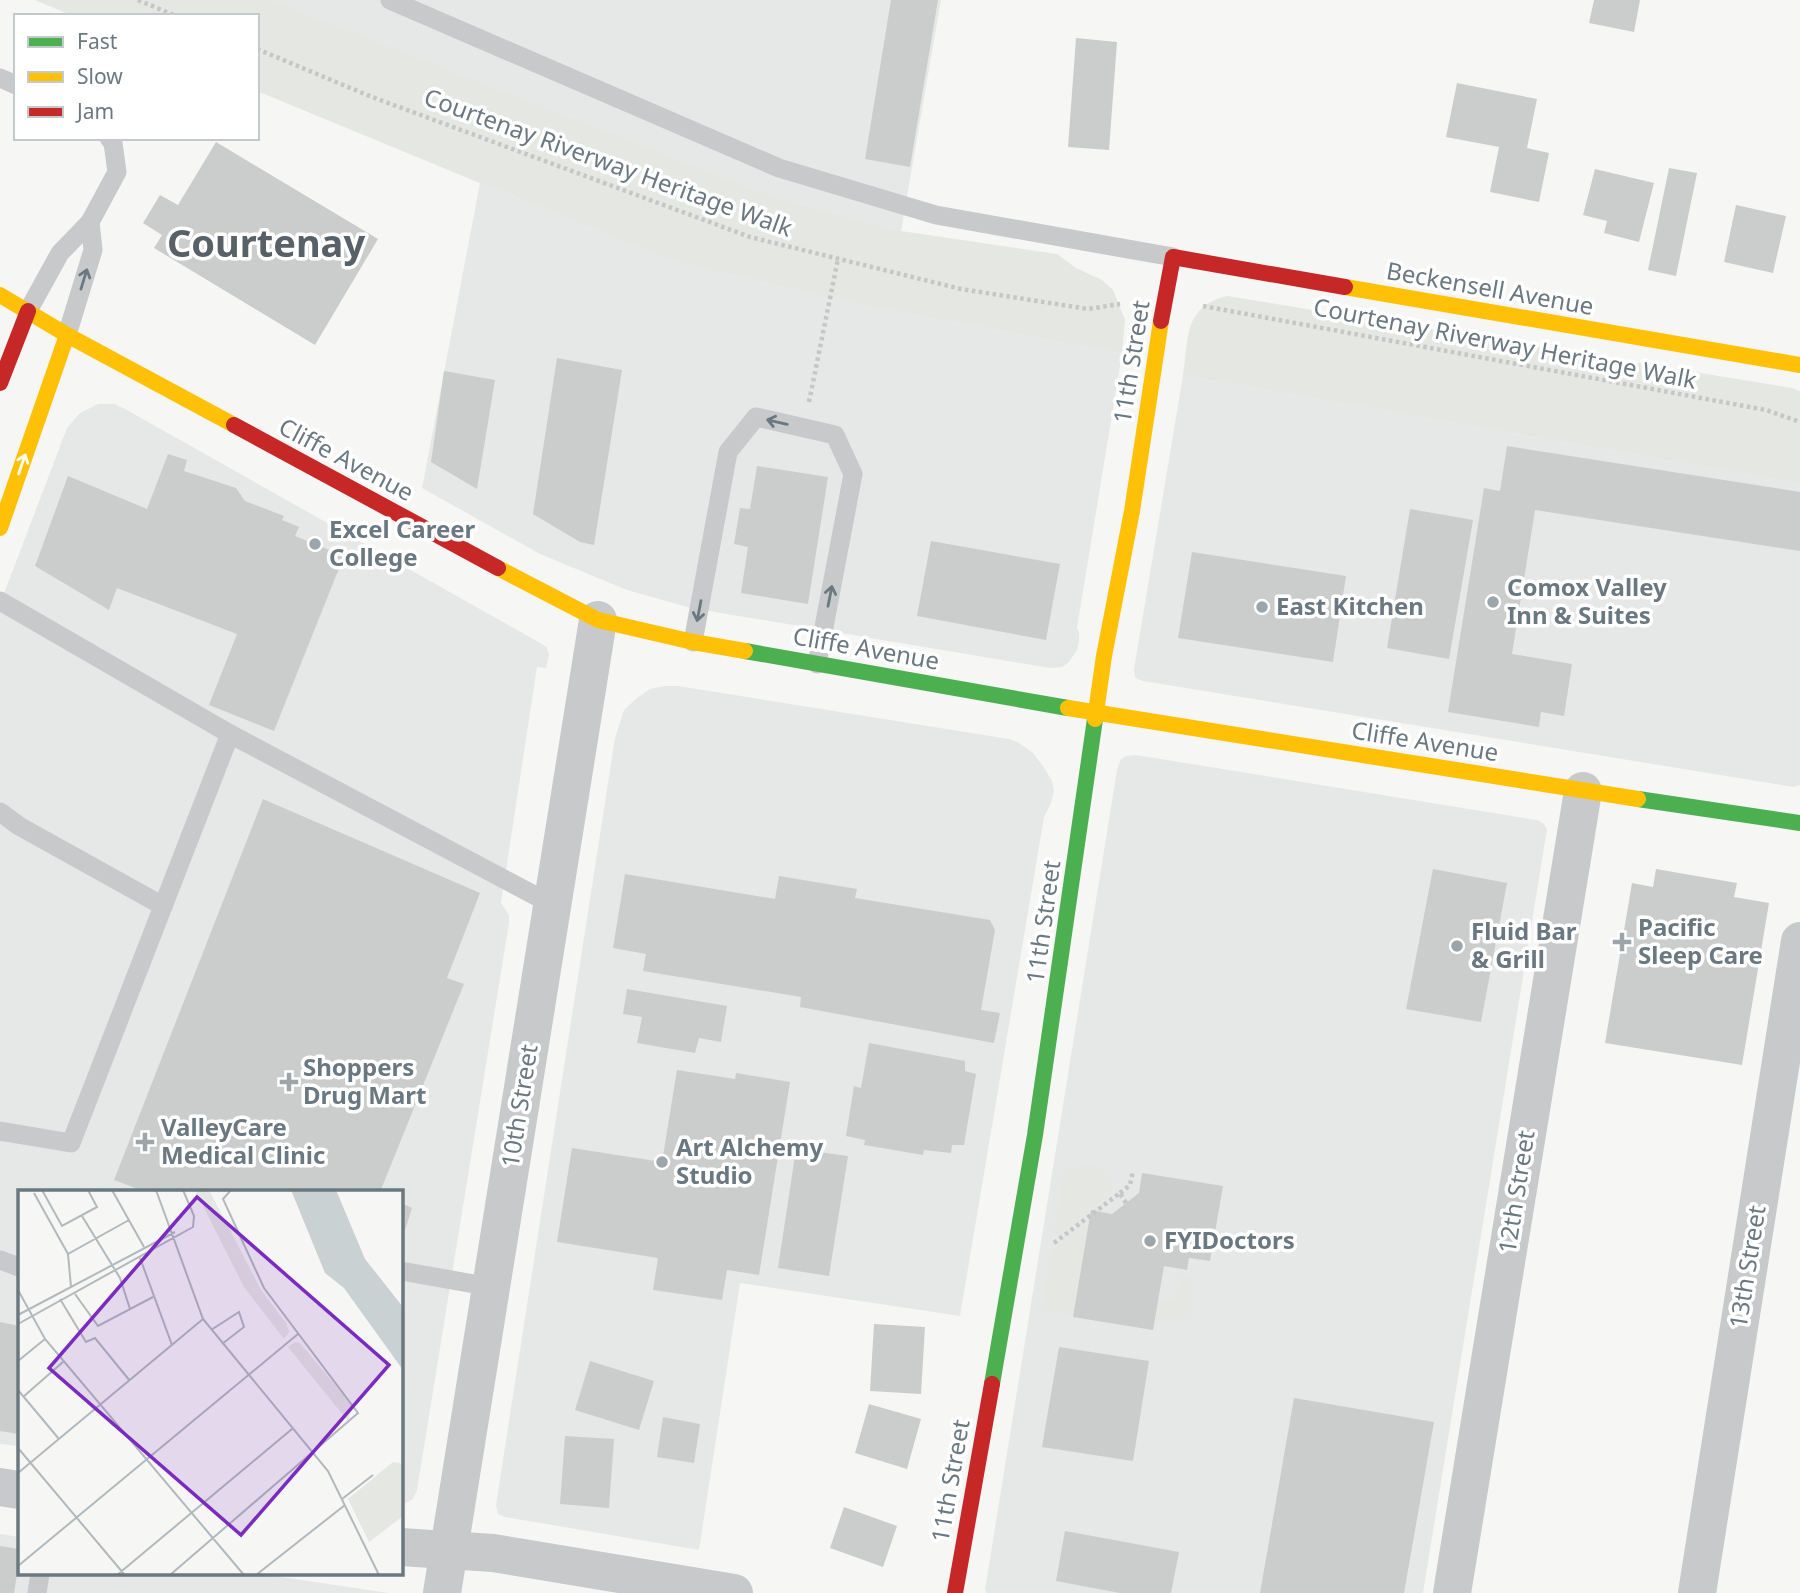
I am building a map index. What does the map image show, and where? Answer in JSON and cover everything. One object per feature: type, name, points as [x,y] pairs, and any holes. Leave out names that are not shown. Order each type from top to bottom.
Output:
[{"type":"street","name":"Beckensell Avenue","points":[[1173,257],[1800,365]]},
{"type":"street","name":"11th Street","points":[[955,1593],[1040,1104],[1104,656],[1132,511],[1163,305],[1173,257]]},
{"type":"street","name":"Cliffe Avenue","points":[[0,295],[67,335],[545,594],[598,620],[693,642],[1096,713],[1800,823]]},
{"type":"street","points":[[0,383],[28,312]]},
{"type":"street","points":[[0,528],[67,335]]},
{"type":"street","name":"10th Street","points":[[442,1593],[598,620]]},
{"type":"street","name":"12th Street","points":[[1452,1593],[1583,791]]},
{"type":"street","name":"13th Street","points":[[1696,1593],[1800,941]]},
{"type":"street","points":[[0,1487],[18,1490]]},
{"type":"street","points":[[402,1547],[494,1553],[734,1593]]},
{"type":"lane","points":[[390,0],[779,168],[936,215],[1173,257]]},
{"type":"lane","points":[[28,312],[60,253],[90,222],[117,172],[111,140]]},
{"type":"lane","points":[[67,335],[93,250],[90,222]]},
{"type":"lane","points":[[693,642],[728,452],[756,417],[835,435],[853,474],[817,663]]},
{"type":"lane","points":[[0,601],[230,734],[551,904]]},
{"type":"lane","points":[[0,1131],[71,1143],[230,734]]},
{"type":"lane","points":[[0,812],[163,906]]},
{"type":"lane","points":[[0,1260],[18,1267]]},
{"type":"lane","points":[[402,1271],[491,1287]]},
{"type":"path","points":[[138,0],[171,14]]},
{"type":"path","name":"Courtenay Riverway Heritage Walk","points":[[259,50],[372,97],[737,232],[961,289],[1088,309],[1119,304]]},
{"type":"path","points":[[804,428],[838,258]]},
{"type":"path","name":"Courtenay Riverway Heritage Walk","points":[[1203,306],[1766,410],[1800,422]]},
{"type":"path","points":[[1045,1250],[1130,1185],[1133,1171]]},
{"type":"path","points":[[1120,1193],[1126,1203]]},
{"type":"shaded area","points":[[35,0],[274,0],[774,196],[901,231],[1057,254],[1076,268],[1102,280],[1113,290],[1125,320],[1122,354],[868,307],[669,261],[259,92],[259,14],[68,14]]},
{"type":"shaded area","points":[[274,0],[941,0],[901,231],[774,196]]},
{"type":"shaded area","points":[[480,183],[669,261],[868,307],[1122,354],[1077,628],[1079,641],[1069,662],[1062,667],[1050,668],[691,608],[627,590],[540,554],[422,488]]},
{"type":"shaded area","points":[[1227,296],[1792,388],[1800,391],[1800,484],[1183,376],[1188,337],[1195,316],[1213,301]]},
{"type":"shaded area","points":[[1183,376],[1800,484],[1800,785],[1794,787],[1138,679],[1134,669]]},
{"type":"shaded area","points":[[98,404],[114,404],[125,409],[542,644],[549,654],[546,668],[537,667],[501,903],[509,915],[509,923],[417,1490],[413,1499],[406,1503],[402,1502],[402,1190],[18,1190],[18,1446],[0,1444],[0,604],[67,428],[80,413]]},
{"type":"shaded area","points":[[665,686],[1009,739],[1032,752],[1052,781],[1054,791],[1044,817],[960,1316],[740,1283],[699,1550],[505,1517],[498,1514],[496,1505],[615,738],[624,710],[650,689]]},
{"type":"shaded area","points":[[1136,755],[1537,820],[1547,829],[1423,1593],[987,1593],[985,1590],[1117,770],[1121,759]]},
{"type":"shaded area","points":[[1085,1164],[1101,1168],[1114,1186],[1100,1196],[1102,1201],[1057,1236],[1054,1233],[1063,1178],[1074,1168]]},
{"type":"shaded area","points":[[1089,1224],[1074,1315],[1042,1309],[1051,1253]]},
{"type":"shaded area","points":[[1181,1276],[1189,1277],[1193,1285],[1189,1314],[1179,1322],[1156,1318],[1158,1301],[1170,1303],[1177,1299]]},
{"type":"shaded area","points":[[0,1534],[18,1537],[18,1576],[274,1576],[389,1593],[0,1593]]},
{"type":"building","points":[[891,0],[938,0],[910,167],[865,159]]},
{"type":"building","points":[[1594,0],[1640,0],[1634,32],[1589,23]]},
{"type":"building","points":[[1076,38],[1117,42],[1109,150],[1068,147]]},
{"type":"building","points":[[1457,83],[1537,99],[1527,148],[1549,153],[1539,202],[1490,192],[1499,147],[1446,137]]},
{"type":"building","points":[[216,142],[378,239],[315,345],[154,248],[162,235],[143,223],[160,195],[178,205]]},
{"type":"building","points":[[1669,168],[1697,173],[1676,276],[1648,270]]},
{"type":"building","points":[[1595,169],[1654,183],[1639,242],[1604,233],[1607,221],[1583,215]]},
{"type":"building","points":[[1736,205],[1786,216],[1773,273],[1724,262]]},
{"type":"building","points":[[557,358],[622,370],[594,545],[580,542],[533,514]]},
{"type":"building","points":[[444,371],[495,380],[477,489],[431,462]]},
{"type":"building","name":"Comox Valley Inn & Suites","points":[[1507,446],[1800,492],[1800,551],[1535,510],[1512,654],[1572,664],[1564,716],[1541,712],[1539,727],[1448,712],[1484,488],[1500,491]]},
{"type":"building","points":[[168,454],[187,460],[184,471],[236,488],[245,501],[284,516],[282,520],[299,527],[295,536],[344,556],[274,731],[209,705],[237,634],[117,588],[109,610],[35,566],[68,476],[147,509]]},
{"type":"building","points":[[757,466],[828,477],[808,604],[741,593],[748,547],[734,544],[740,508],[750,509]]},
{"type":"building","points":[[1410,509],[1473,520],[1449,659],[1387,648]]},
{"type":"building","points":[[931,541],[1060,564],[1046,640],[917,616]]},
{"type":"building","name":"East Kitchen","points":[[1192,552],[1346,576],[1333,662],[1178,638]]},
{"type":"building","name":"Shoppers Drug Mart","points":[[263,799],[480,893],[447,978],[464,984],[381,1190],[141,1190],[114,1180]]},
{"type":"building","name":"Fluid Bar & Grill","points":[[1433,869],[1507,883],[1481,1022],[1406,1009]]},
{"type":"building","points":[[1656,869],[1737,883],[1734,897],[1769,903],[1742,1065],[1605,1043],[1632,883],[1653,887]]},
{"type":"building","points":[[625,874],[775,899],[779,876],[857,889],[855,898],[990,920],[995,930],[981,1010],[1000,1013],[994,1043],[800,1007],[801,997],[643,971],[646,954],[613,948]]},
{"type":"building","points":[[627,989],[727,1006],[721,1042],[699,1038],[695,1053],[637,1043],[642,1017],[623,1014]]},
{"type":"building","points":[[869,1043],[965,1061],[965,1071],[976,1074],[964,1145],[952,1145],[951,1153],[924,1150],[923,1155],[864,1145],[865,1140],[846,1136],[854,1086],[861,1088]]},
{"type":"building","points":[[677,1070],[735,1079],[736,1073],[790,1082],[759,1275],[727,1270],[722,1300],[653,1290],[658,1258],[557,1242],[572,1148],[662,1162]]},
{"type":"building","points":[[796,1149],[848,1156],[829,1276],[778,1268]]},
{"type":"building","name":"FYIDoctors","points":[[1142,1173],[1223,1186],[1210,1261],[1189,1258],[1187,1270],[1164,1266],[1153,1330],[1073,1317],[1091,1210],[1112,1214],[1139,1193]]},
{"type":"building","points":[[402,1203],[412,1208],[402,1240]]},
{"type":"building","points":[[0,1322],[18,1326],[18,1434],[0,1431]]},
{"type":"building","points":[[874,1324],[925,1327],[921,1394],[870,1391]]},
{"type":"building","points":[[1059,1347],[1149,1361],[1133,1461],[1042,1447]]},
{"type":"building","points":[[590,1361],[654,1381],[639,1430],[575,1410]]},
{"type":"building","points":[[1294,1398],[1434,1422],[1404,1593],[1260,1593]]},
{"type":"building","points":[[869,1404],[921,1419],[907,1469],[855,1453]]},
{"type":"building","points":[[663,1417],[700,1424],[694,1463],[657,1457]]},
{"type":"building","points":[[565,1436],[614,1439],[609,1508],[560,1504]]},
{"type":"building","points":[[844,1507],[897,1526],[883,1567],[830,1548]]},
{"type":"building","points":[[1065,1531],[1179,1552],[1171,1593],[1120,1593],[1056,1581]]},
{"type":"building","points":[[0,1546],[18,1549],[14,1593],[0,1593]]},
{"type":"traffic: fast","points":[[745,651],[1068,708]]},
{"type":"traffic: fast","points":[[992,1384],[1035,1135],[1095,719]]},
{"type":"traffic: fast","points":[[1638,799],[1800,823]]},
{"type":"traffic: slow","points":[[1345,287],[1800,365]]},
{"type":"traffic: slow","points":[[0,295],[67,335],[234,425]]},
{"type":"traffic: slow","points":[[1095,719],[1104,656],[1132,511],[1161,321]]},
{"type":"traffic: slow","points":[[0,528],[67,335]]},
{"type":"traffic: slow","points":[[498,568],[598,620],[745,651]]},
{"type":"traffic: slow","points":[[1068,708],[1638,799]]},
{"type":"traffic: jam","points":[[1161,321],[1173,257],[1345,287]]},
{"type":"traffic: jam","points":[[0,383],[28,311]]},
{"type":"traffic: jam","points":[[234,425],[498,568]]},
{"type":"traffic: jam","points":[[955,1593],[992,1384]]},
{"type":"place","name":"Excel Career College","points":[[315,544]]},
{"type":"place","name":"Comox Valley Inn & Suites","points":[[1493,602]]},
{"type":"place","name":"East Kitchen","points":[[1262,607]]},
{"type":"place","name":"Pacific Sleep Care","points":[[1622,942]]},
{"type":"place","name":"Fluid Bar & Grill","points":[[1457,946]]},
{"type":"place","name":"Shoppers Drug Mart","points":[[289,1082]]},
{"type":"place","name":"ValleyCare Medical Clinic","points":[[145,1142]]},
{"type":"place","name":"Art Alchemy Studio","points":[[662,1162]]},
{"type":"place","name":"FYIDoctors","points":[[1150,1241]]},
{"type":"district","name":"Courtenay","points":[[266,244]]}]
